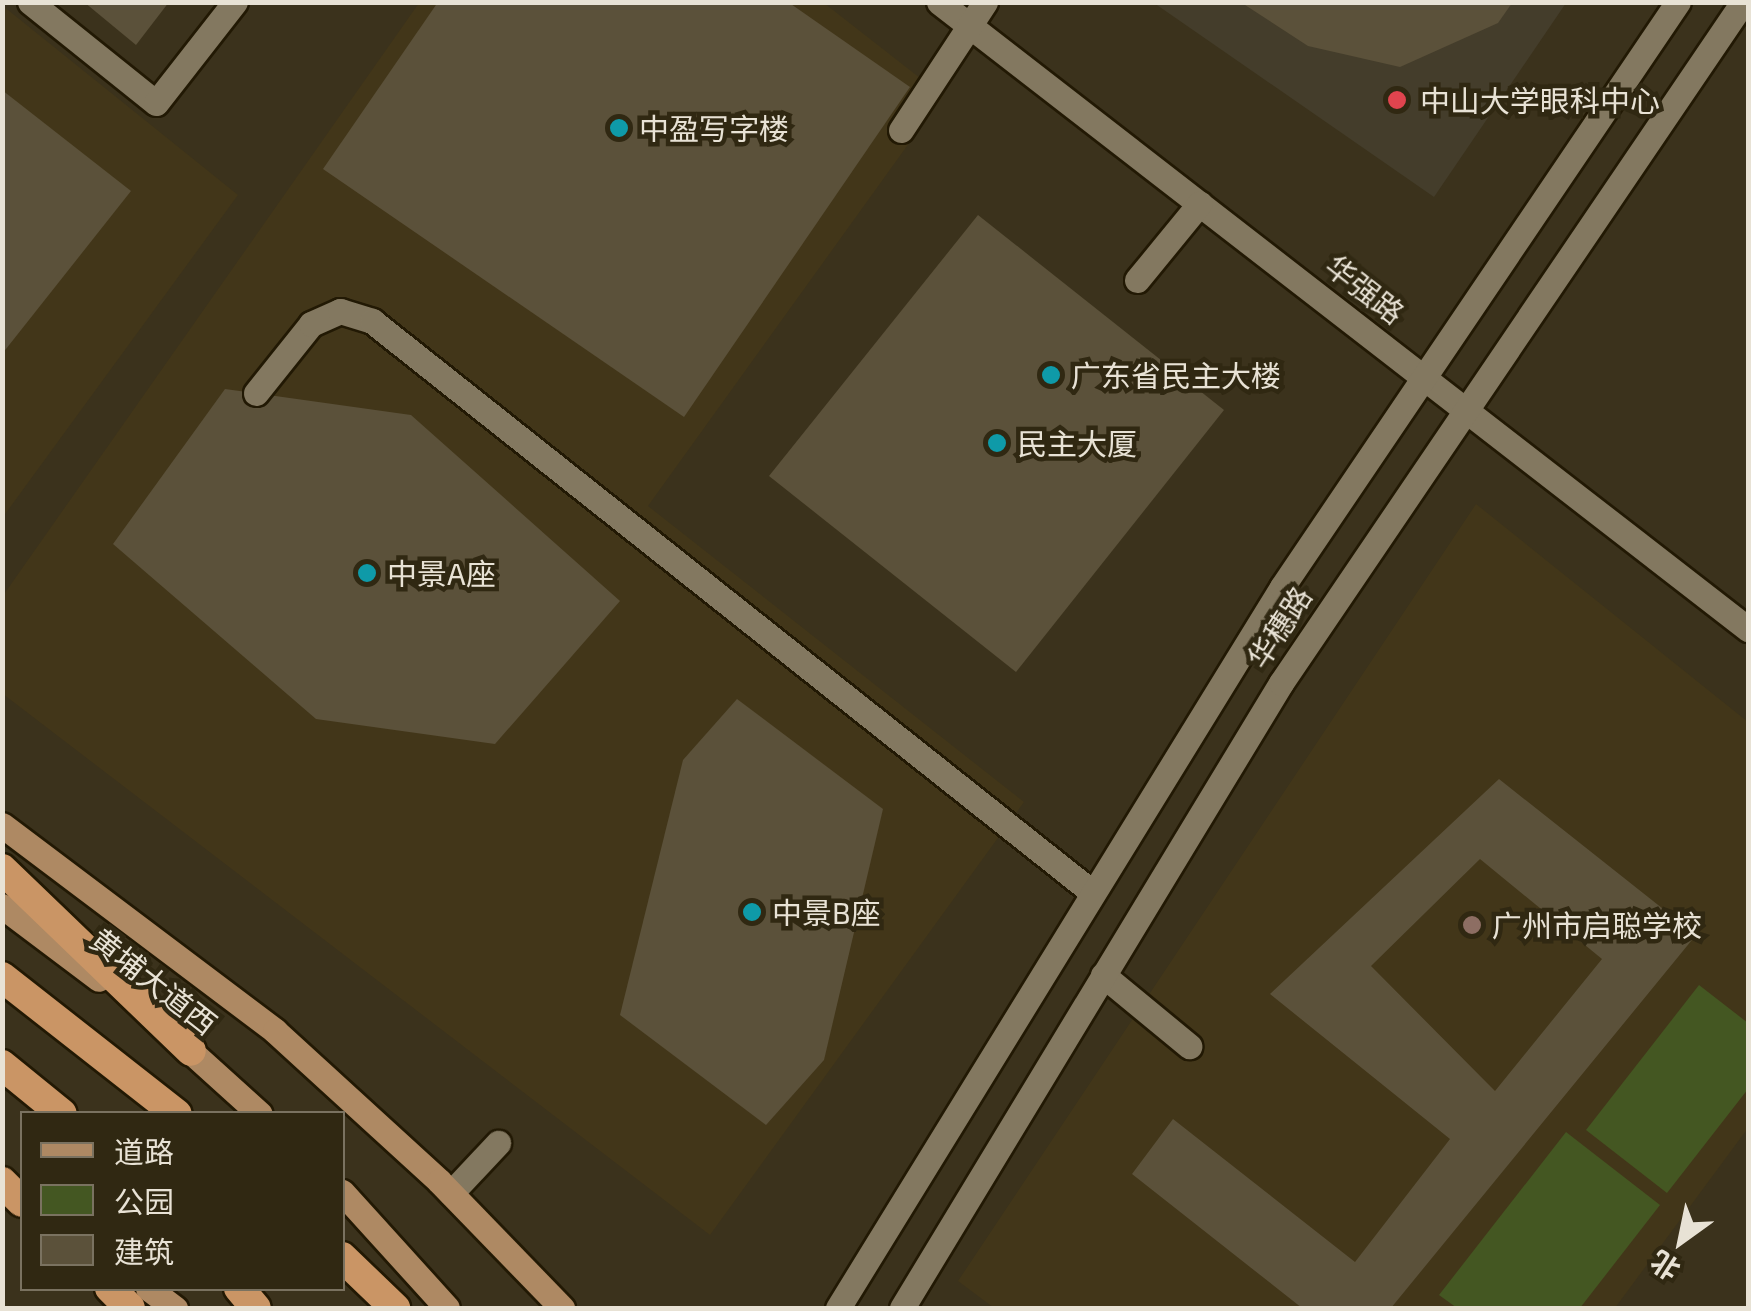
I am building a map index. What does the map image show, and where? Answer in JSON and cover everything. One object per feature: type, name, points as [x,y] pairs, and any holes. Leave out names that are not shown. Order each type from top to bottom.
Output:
[{"type":"highway","points":[[2,868],[191,1051]]},
{"type":"highway","points":[[10,983],[173,1111]]},
{"type":"highway","points":[[2,1065],[58,1111]]},
{"type":"highway","points":[[345,1260],[395,1308]]},
{"type":"main road","points":[[2,826],[275,1032],[451,1193],[562,1308]]},
{"type":"main road","name":"黄埔大道西","points":[[2,906],[191,1051],[257,1111]]},
{"type":"main road","points":[[345,1195],[447,1308]]},
{"type":"main road","points":[[152,1291],[175,1308]]},
{"type":"street","points":[[30,2],[156,103],[235,2]]},
{"type":"street","name":"华强路","points":[[940,2],[1748,630]]},
{"type":"street","points":[[900,130],[985,2]]},
{"type":"street","name":"华穗路","points":[[838,1308],[1092,892],[1424,376],[1678,2]]},
{"type":"street","name":"华穗路","points":[[906,1301],[1280,683],[1464,406],[1743,2]]},
{"type":"street","points":[[1137,280],[1200,203]]},
{"type":"street","points":[[256,393],[311,324],[340,310],[372,321],[1092,892]]},
{"type":"street","points":[[1103,976],[1190,1046]]},
{"type":"street","points":[[451,1193],[498,1143]]},
{"type":"street","points":[[906,1301],[934,1308]]},
{"type":"shaded area","points":[[419,3],[824,3],[943,96],[648,506],[1024,802],[710,1235],[3,694],[2,597]]},
{"type":"shaded area","name":"中山大学眼科中心","points":[[1154,3],[1566,3],[1434,197]]},
{"type":"shaded area","points":[[3,6],[238,195],[3,517]]},
{"type":"shaded area","name":"广州市启聪学校","points":[[1476,504],[1748,722],[1748,1128],[1615,1308],[994,1308],[958,1281]]},
{"type":"green space","points":[[1699,985],[1748,1023],[1748,1089],[1667,1193],[1586,1130]]},
{"type":"green space","points":[[1566,1132],[1660,1205],[1580,1308],[1457,1308],[1439,1295]]},
{"type":"building","points":[[84,2],[169,2],[136,45]]},
{"type":"building","points":[[438,2],[788,2],[910,87],[684,417],[323,169]]},
{"type":"building","points":[[1242,3],[1512,3],[1498,23],[1400,67],[1308,46]]},
{"type":"building","points":[[2,90],[131,191],[2,354]]},
{"type":"building","name":"民主大厦","points":[[978,215],[1224,410],[1016,672],[769,476]]},
{"type":"building","name":"中景A座","points":[[225,389],[411,415],[620,601],[495,744],[316,719],[113,544]]},
{"type":"building","name":"中景B座","points":[[737,699],[883,809],[824,1060],[766,1125],[620,1015],[683,760]]},
{"type":"building","points":[[1499,779],[1696,935],[1391,1308],[1302,1308],[1132,1174],[1173,1119],[1355,1262],[1450,1139],[1270,994]],"holes":[[[1480,859],[1602,959],[1495,1091],[1371,966]]]},
{"type":"place","name":"中山大学眼科中心","points":[[1397,100]]},
{"type":"place","name":"中盈写字楼","points":[[619,128]]},
{"type":"place","name":"广东省民主大楼","points":[[1051,375]]},
{"type":"place","name":"民主大厦","points":[[997,443]]},
{"type":"place","name":"中景A座","points":[[367,573]]},
{"type":"place","name":"中景B座","points":[[752,912]]},
{"type":"place","name":"广州市启聪学校","points":[[1472,925]]}]
